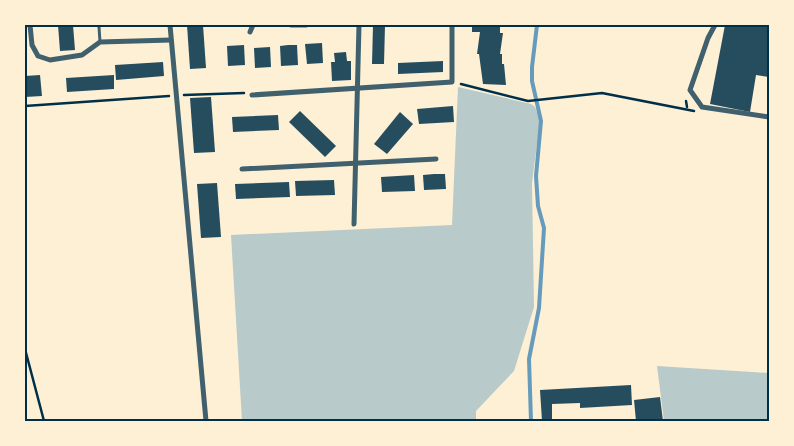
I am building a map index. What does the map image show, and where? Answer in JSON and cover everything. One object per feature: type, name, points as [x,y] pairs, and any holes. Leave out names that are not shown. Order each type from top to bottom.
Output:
[{"type":"street","points":[[30,25],[32,44],[38,56],[50,60],[82,55],[100,42],[171,40]]},
{"type":"street","points":[[170,25],[206,421]]},
{"type":"street","points":[[250,32],[253,25]]},
{"type":"street","points":[[291,25],[306,25]]},
{"type":"street","points":[[354,224],[359,25]]},
{"type":"street","points":[[252,95],[452,82],[452,25]]},
{"type":"street","points":[[714,25],[690,90],[702,107],[769,117]]},
{"type":"street","points":[[242,170],[436,159]]},
{"type":"lane","points":[[99,27],[100,42]]},
{"type":"path","points":[[452,82],[528,101],[602,93],[696,111]]},
{"type":"path","points":[[25,106],[238,92],[252,95]]},
{"type":"path","points":[[25,349],[44,421]]},
{"type":"shaded area","points":[[458,87],[531,104],[535,107],[540,120],[532,183],[534,307],[514,371],[476,411],[476,421],[242,421],[231,235],[452,225]]},
{"type":"shaded area","points":[[657,366],[769,373],[769,421],[664,421]]},
{"type":"building","points":[[58,25],[73,25],[75,50],[60,51]]},
{"type":"building","points":[[187,25],[203,25],[206,68],[190,69]]},
{"type":"building","points":[[373,25],[385,25],[384,64],[372,64]]},
{"type":"building","points":[[472,25],[500,25],[500,33],[503,33],[500,54],[502,54],[502,64],[504,64],[506,85],[483,84],[479,54],[477,54],[480,32],[472,32]]},
{"type":"building","points":[[725,25],[769,26],[769,77],[756,75],[750,112],[710,104]]},
{"type":"building","points":[[322,43],[323,63],[307,64],[305,44]]},
{"type":"building","points":[[244,45],[245,65],[228,66],[227,46]]},
{"type":"building","points":[[297,45],[298,65],[281,66],[280,46]]},
{"type":"building","points":[[270,47],[271,67],[255,68],[254,48]]},
{"type":"building","points":[[346,52],[347,61],[351,61],[351,80],[332,81],[331,62],[335,62],[334,53]]},
{"type":"building","points":[[443,61],[443,72],[398,74],[398,63]]},
{"type":"building","points":[[163,62],[164,76],[116,80],[115,65]]},
{"type":"building","points":[[40,75],[42,96],[25,97],[25,76]]},
{"type":"building","points":[[114,75],[114,89],[67,92],[66,78]]},
{"type":"building","points":[[211,97],[215,152],[194,153],[190,98]]},
{"type":"building","points":[[453,106],[454,122],[419,124],[417,109]]},
{"type":"building","points":[[300,111],[336,146],[325,157],[289,122]]},
{"type":"building","points":[[400,112],[413,124],[387,154],[374,144]]},
{"type":"building","points":[[278,115],[279,130],[233,132],[232,117]]},
{"type":"building","points":[[445,174],[446,189],[424,190],[423,175]]},
{"type":"building","points":[[414,175],[415,191],[382,192],[381,177]]},
{"type":"building","points":[[334,180],[335,195],[296,196],[295,181]]},
{"type":"building","points":[[289,182],[290,197],[236,199],[235,184]]},
{"type":"building","points":[[217,183],[221,237],[201,238],[197,184]]},
{"type":"building","points":[[631,385],[632,405],[580,408],[580,403],[552,404],[552,421],[542,421],[540,390]]},
{"type":"building","points":[[660,397],[663,421],[636,421],[634,400]]},
{"type":"waterway","points":[[531,421],[529,359],[539,308],[544,228],[538,206],[536,176],[541,121],[532,81],[537,25]]}]
